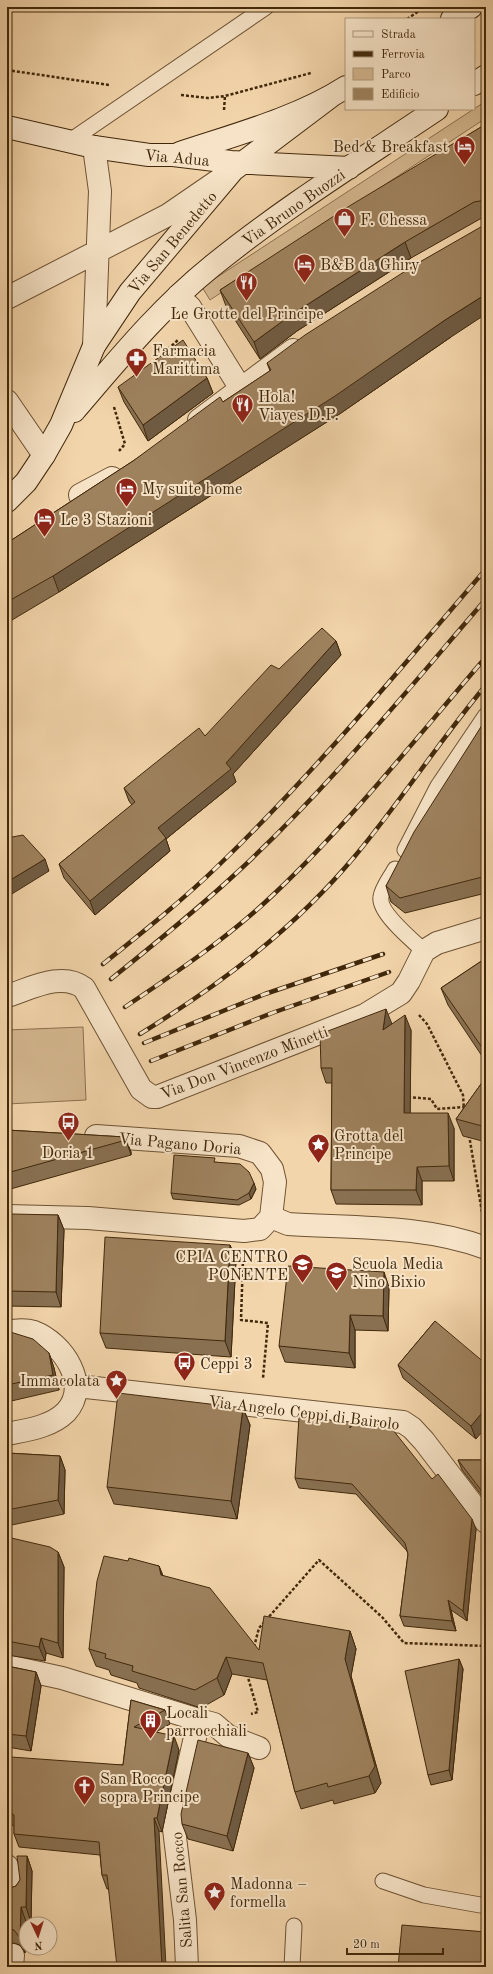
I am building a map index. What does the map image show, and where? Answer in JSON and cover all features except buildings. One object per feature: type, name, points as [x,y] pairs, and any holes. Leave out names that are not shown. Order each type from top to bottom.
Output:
[{"type":"street","points":[[454,18],[471,7]]},
{"type":"street","points":[[475,83],[486,76]]},
{"type":"street","points":[[173,155],[257,128],[338,92]]},
{"type":"street","name":"Via San Benedetto","points":[[7,502],[26,482],[44,455],[61,425],[94,346],[130,292],[238,167],[338,92]]},
{"type":"street","name":"Via Bruno Buozzi","points":[[211,267],[271,221],[436,110]]},
{"type":"street","name":"Via Adua","points":[[7,127],[94,147],[149,155],[173,155],[238,167],[349,168]]},
{"type":"street","points":[[94,147],[100,191],[94,346]]},
{"type":"street","points":[[7,298],[52,273],[168,216],[238,167]]},
{"type":"street","name":"Via San Benedetto","points":[[61,425],[120,358],[178,296],[211,267]]},
{"type":"street","points":[[178,296],[190,307],[241,389]]},
{"type":"street","points":[[182,431],[310,338]]},
{"type":"street","points":[[7,401],[44,455]]},
{"type":"street","points":[[80,495],[132,468]]},
{"type":"street","points":[[424,952],[437,943],[486,928]]},
{"type":"street","name":"Via Don Vincenzo Minetti","points":[[7,996],[58,980],[71,980],[77,983],[84,988],[141,1089],[152,1096],[157,1097],[365,1015],[401,993],[424,952]]},
{"type":"street","name":"Via Pagano Doria","points":[[79,1136],[239,1146],[260,1153],[272,1169],[275,1182],[271,1217]]},
{"type":"street","points":[[7,1216],[88,1218],[244,1231],[260,1229],[271,1217],[288,1224],[430,1232],[464,1240],[486,1248]]},
{"type":"street","points":[[7,1332],[19,1330],[33,1332],[54,1345],[69,1365],[77,1386],[72,1403],[65,1413],[52,1422],[33,1430],[7,1434]]},
{"type":"street","name":"Via Angelo Ceppi di Bairolo","points":[[77,1386],[403,1422],[412,1428],[424,1441],[486,1522]]},
{"type":"street","points":[[7,1666],[62,1678],[207,1722],[228,1736],[259,1748]]},
{"type":"street","name":"Salita San Rocco","points":[[188,1967],[186,1920],[174,1829],[207,1722]]},
{"type":"street","points":[[7,1866],[12,1877],[14,1891]]},
{"type":"lane","points":[[70,141],[266,7]]},
{"type":"lane","points":[[424,952],[388,917],[381,902],[381,896],[438,786],[486,715]]},
{"type":"lane","points":[[383,1881],[424,1895],[486,1906]]},
{"type":"lane","points":[[292,1967],[294,1926]]},
{"type":"path","points":[[409,18],[426,7]]},
{"type":"path","points":[[427,1024],[463,1095],[465,1115]]},
{"type":"path","points":[[401,1097],[431,1099],[437,1109],[464,1107]]},
{"type":"path","points":[[468,1130],[483,1221]]},
{"type":"path","points":[[243,1261],[241,1320],[268,1323],[263,1381]]},
{"type":"path","points":[[253,1651],[259,1628],[319,1560],[382,1616],[404,1643],[486,1646]]},
{"type":"path","points":[[207,1722],[258,1712],[247,1673]]},
{"type":"green space","points":[[486,101],[486,118],[210,300],[202,287],[472,110],[475,110],[475,108]]},
{"type":"green space","points":[[83,1027],[86,1100],[7,1104],[7,1030]]},
{"type":"railway","points":[[103,964],[192,890],[220,864],[290,793],[356,720],[486,569]]},
{"type":"railway","points":[[111,979],[217,891],[299,812],[394,707],[486,599]]},
{"type":"railway","points":[[125,1007],[221,939],[274,894],[357,808],[486,657]]},
{"type":"railway","points":[[140,1034],[228,975],[255,954],[307,908],[332,883],[372,835],[486,685]]},
{"type":"railway","points":[[144,1043],[265,994],[383,954]]},
{"type":"railway","points":[[151,1061],[272,1013],[389,972]]},
{"type":"place","name":"Bed & Breakfast","points":[[464,166]]},
{"type":"place","name":"F. Chessa","points":[[344,238]]},
{"type":"place","name":"B&B da Ghiry","points":[[305,284]]},
{"type":"place","name":"Le Grotte del Principe","points":[[247,302]]},
{"type":"place","name":"Farmacia Marittima","points":[[136,378]]},
{"type":"place","name":"Hola! Viayes D.P.","points":[[242,424]]},
{"type":"place","name":"My suite home","points":[[126,508]]},
{"type":"place","name":"Le 3 Stazioni","points":[[45,538]]},
{"type":"place","name":"Doria 1","points":[[68,1142]]},
{"type":"place","name":"Grotta del Principe","points":[[319,1164]]},
{"type":"place","name":"CPIA CENTRO PONENTE","points":[[303,1284]]},
{"type":"place","name":"Scuola Media Nino Bixio","points":[[336,1292]]},
{"type":"place","name":"Ceppi 3","points":[[184,1382]]},
{"type":"place","name":"Immacolata","points":[[116,1400]]},
{"type":"place","name":"Locali parrocchiali","points":[[151,1740]]},
{"type":"place","name":"San Rocco sopra Principe","points":[[85,1806]]},
{"type":"place","name":"Madonna – formella","points":[[214,1912]]}]
